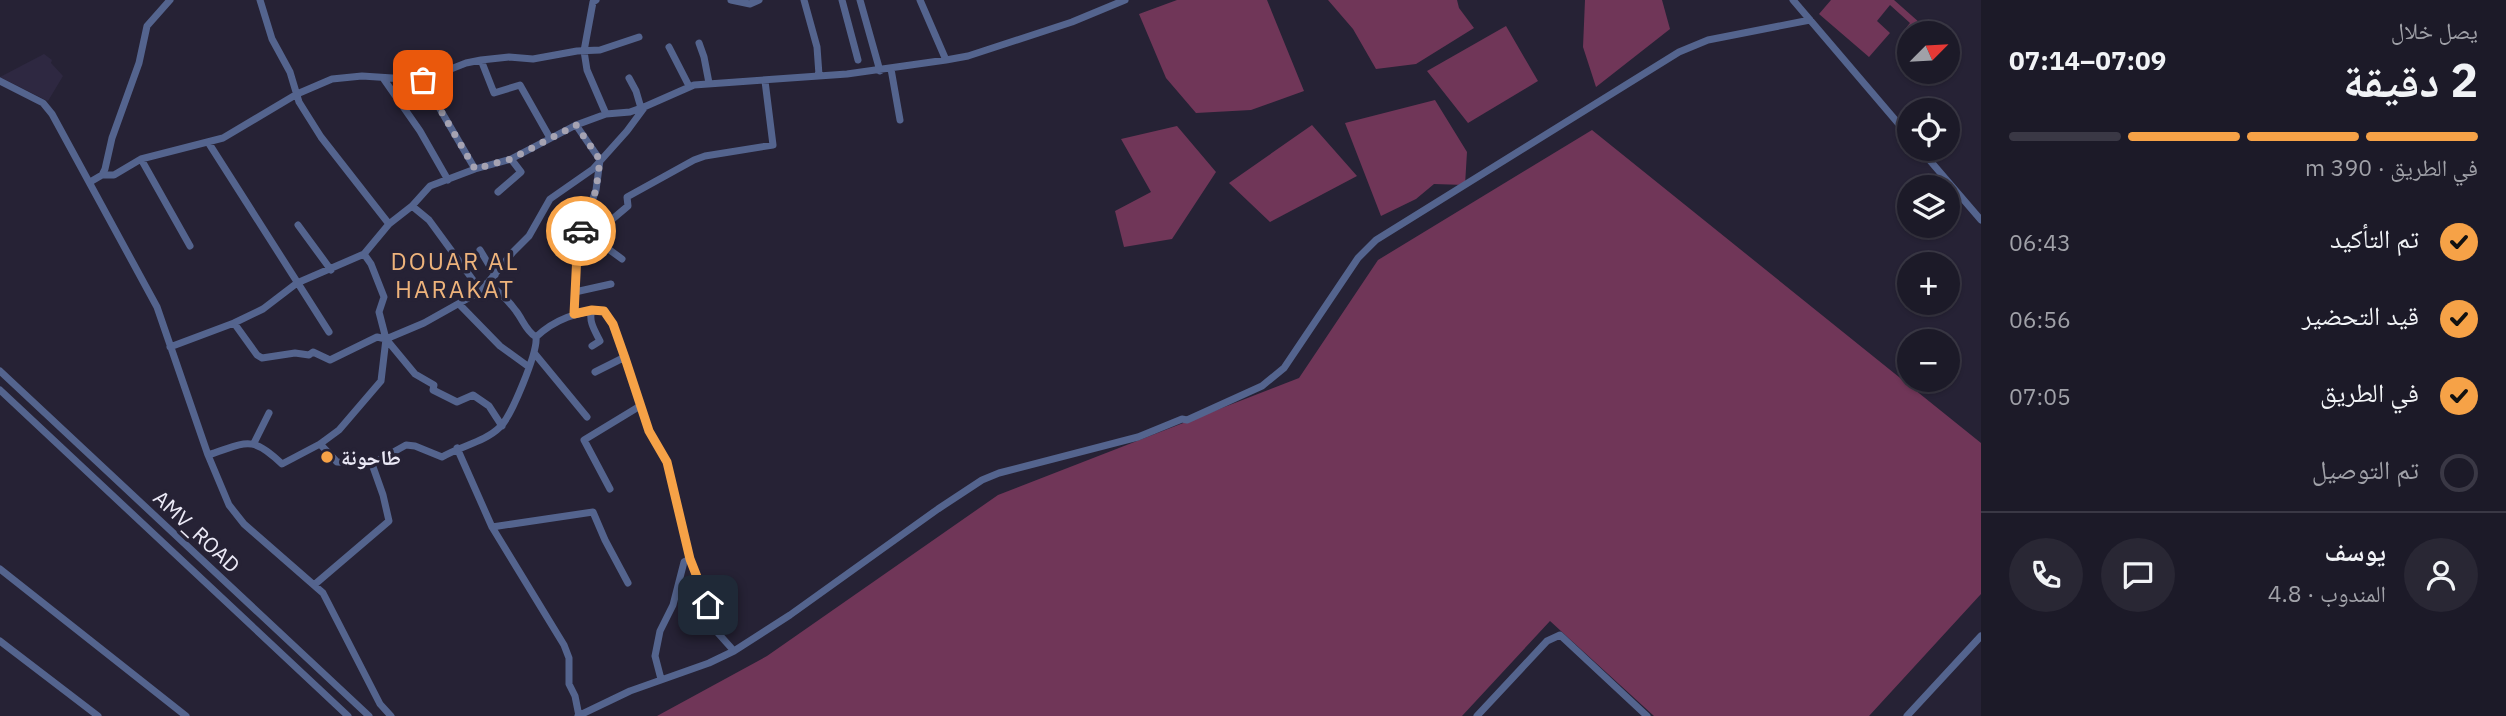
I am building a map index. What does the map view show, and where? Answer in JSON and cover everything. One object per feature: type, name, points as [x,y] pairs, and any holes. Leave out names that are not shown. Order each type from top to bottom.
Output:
[{"type":"street","points":[[102,175],[139,63],[147,26],[170,0]]},
{"type":"street","points":[[260,0],[272,39],[290,72],[299,102],[321,137],[388,224]]},
{"type":"street","points":[[596,0],[593,2],[584,51],[587,70],[606,114]]},
{"type":"street","points":[[731,0],[750,4],[759,0]]},
{"type":"street","points":[[804,0],[817,47],[819,75]]},
{"type":"street","points":[[842,0],[858,60]]},
{"type":"street","points":[[860,0],[880,71]]},
{"type":"street","points":[[920,0],[946,60]]},
{"type":"street","points":[[170,347],[234,323],[263,309],[297,283],[364,254],[388,224],[412,206],[430,186],[511,159],[576,125],[606,114],[642,108],[689,86],[880,71],[968,56],[1072,22],[1125,0]]},
{"type":"street","points":[[1793,0],[1897,122]]},
{"type":"street","points":[[457,448],[492,527],[564,645],[569,658],[569,684],[575,696],[578,716],[661,679],[709,663],[734,651],[790,615],[901,534],[982,480],[999,473],[1138,437],[1182,419],[1187,420],[1268,383],[1284,368],[1358,258],[1376,240],[1679,52],[1708,40],[1810,20]]},
{"type":"street","points":[[90,182],[102,175],[114,175],[141,159],[223,138],[297,94],[332,79],[362,76],[423,80],[481,60],[509,57],[533,59],[600,50],[639,37]]},
{"type":"street","points":[[699,43],[709,83]]},
{"type":"street","points":[[669,47],[689,86]]},
{"type":"street","points":[[481,60],[494,93],[520,85],[550,138]]},
{"type":"street","points":[[891,69],[901,120]]},
{"type":"street","points":[[383,78],[420,131],[447,180]]},
{"type":"street","points":[[629,78],[642,108]]},
{"type":"street","points":[[423,80],[475,169]]},
{"type":"street","points":[[582,241],[599,235],[603,227],[628,206],[627,197],[694,160],[773,145],[765,81]]},
{"type":"street","points":[[0,82],[47,107],[157,307],[225,497],[238,517],[329,601],[380,704],[391,716]]},
{"type":"street","points":[[386,339],[424,323],[481,291],[529,236],[550,199],[593,169],[642,108]]},
{"type":"street","points":[[574,314],[577,254],[582,241],[581,231],[596,190],[600,160],[576,125]]},
{"type":"street","points":[[208,142],[330,332]]},
{"type":"street","points":[[141,159],[190,246]]},
{"type":"street","points":[[498,192],[521,172],[511,159]]},
{"type":"street","points":[[1930,161],[1981,220]]},
{"type":"street","points":[[412,206],[429,220],[481,291]]},
{"type":"street","points":[[298,225],[331,270]]},
{"type":"street","points":[[592,237],[622,260]]},
{"type":"street","points":[[480,250],[495,275]]},
{"type":"street","points":[[208,455],[247,442],[254,443],[270,453],[282,464],[320,444],[339,430],[381,381],[386,339],[379,312],[384,298],[364,254]]},
{"type":"street","points":[[486,284],[503,296],[530,334],[536,337]]},
{"type":"street","points":[[575,292],[611,284]]},
{"type":"street","points":[[459,304],[500,346],[529,367]]},
{"type":"street","points":[[536,337],[558,321],[592,310],[604,311],[613,324],[649,431],[667,462],[690,559],[717,632],[734,651]]},
{"type":"street","points":[[592,310],[590,316],[593,328],[600,341],[592,346]]},
{"type":"street","points":[[234,323],[262,358],[295,353],[309,355],[313,352],[330,360],[377,337],[386,339],[415,374],[434,385],[433,390],[437,394],[457,402],[473,395],[489,406],[502,426]]},
{"type":"street","points":[[320,444],[337,463],[372,464],[406,445],[442,457],[491,434],[502,426],[517,399],[536,354],[536,337]]},
{"type":"street","points":[[536,354],[587,417]]},
{"type":"street","points":[[595,372],[625,358]]},
{"type":"street","name":"AMV_ROAD","points":[[0,371],[369,716]]},
{"type":"street","points":[[0,390],[348,716]]},
{"type":"street","points":[[610,489],[584,440],[640,406]]},
{"type":"street","points":[[254,443],[268,413]]},
{"type":"street","points":[[313,584],[389,521],[372,464]]},
{"type":"street","points":[[492,527],[593,512],[628,583]]},
{"type":"street","points":[[661,679],[655,656],[660,631],[673,604],[684,562],[690,559]]},
{"type":"street","points":[[0,569],[186,716]]},
{"type":"street","points":[[1476,716],[1547,641],[1560,635],[1647,716]]},
{"type":"street","points":[[1907,716],[1981,636]]},
{"type":"street","points":[[0,642],[97,716]]},
{"type":"shaded area","points":[[1177,0],[1267,0],[1304,91],[1251,110],[1196,113],[1166,78],[1139,14]]},
{"type":"shaded area","points":[[1328,0],[1457,0],[1459,8],[1474,28],[1416,64],[1376,69],[1353,29]]},
{"type":"shaded area","points":[[1585,0],[1662,0],[1670,29],[1596,87],[1583,47]]},
{"type":"shaded area","points":[[1831,0],[1894,0],[1918,21],[1908,21],[1890,5],[1877,21],[1890,33],[1869,57],[1819,14]]},
{"type":"shaded area","points":[[1506,26],[1538,81],[1468,123],[1427,71]]},
{"type":"shaded area","points":[[44,54],[52,60],[51,63],[63,76],[48,101],[0,77]]},
{"type":"shaded area","points":[[1435,100],[1467,152],[1465,185],[1434,184],[1416,199],[1381,216],[1345,123]]},
{"type":"shaded area","points":[[1312,125],[1357,176],[1270,222],[1229,183]]},
{"type":"shaded area","points":[[1177,126],[1216,172],[1172,239],[1124,247],[1115,211],[1151,192],[1121,139]]},
{"type":"shaded area","points":[[1592,130],[1897,375],[1897,392],[1918,392],[1981,443],[1981,594],[1869,716],[1654,716],[1550,621],[1462,716],[657,716],[767,656],[998,495],[1299,378],[1378,260]]},
{"type":"way so far","points":[[423,80],[475,169],[511,159],[576,125],[600,160],[596,190],[581,231]]},
{"type":"place","name":"طاحونة","points":[[327,457]]},
{"type":"district","name":"DOUAR AL HARAKAT","points":[[455,275]]},
{"type":"route","points":[[581,231],[574,314],[592,310],[604,311],[613,324],[642,415],[667,462],[690,559],[708,605]]}]
